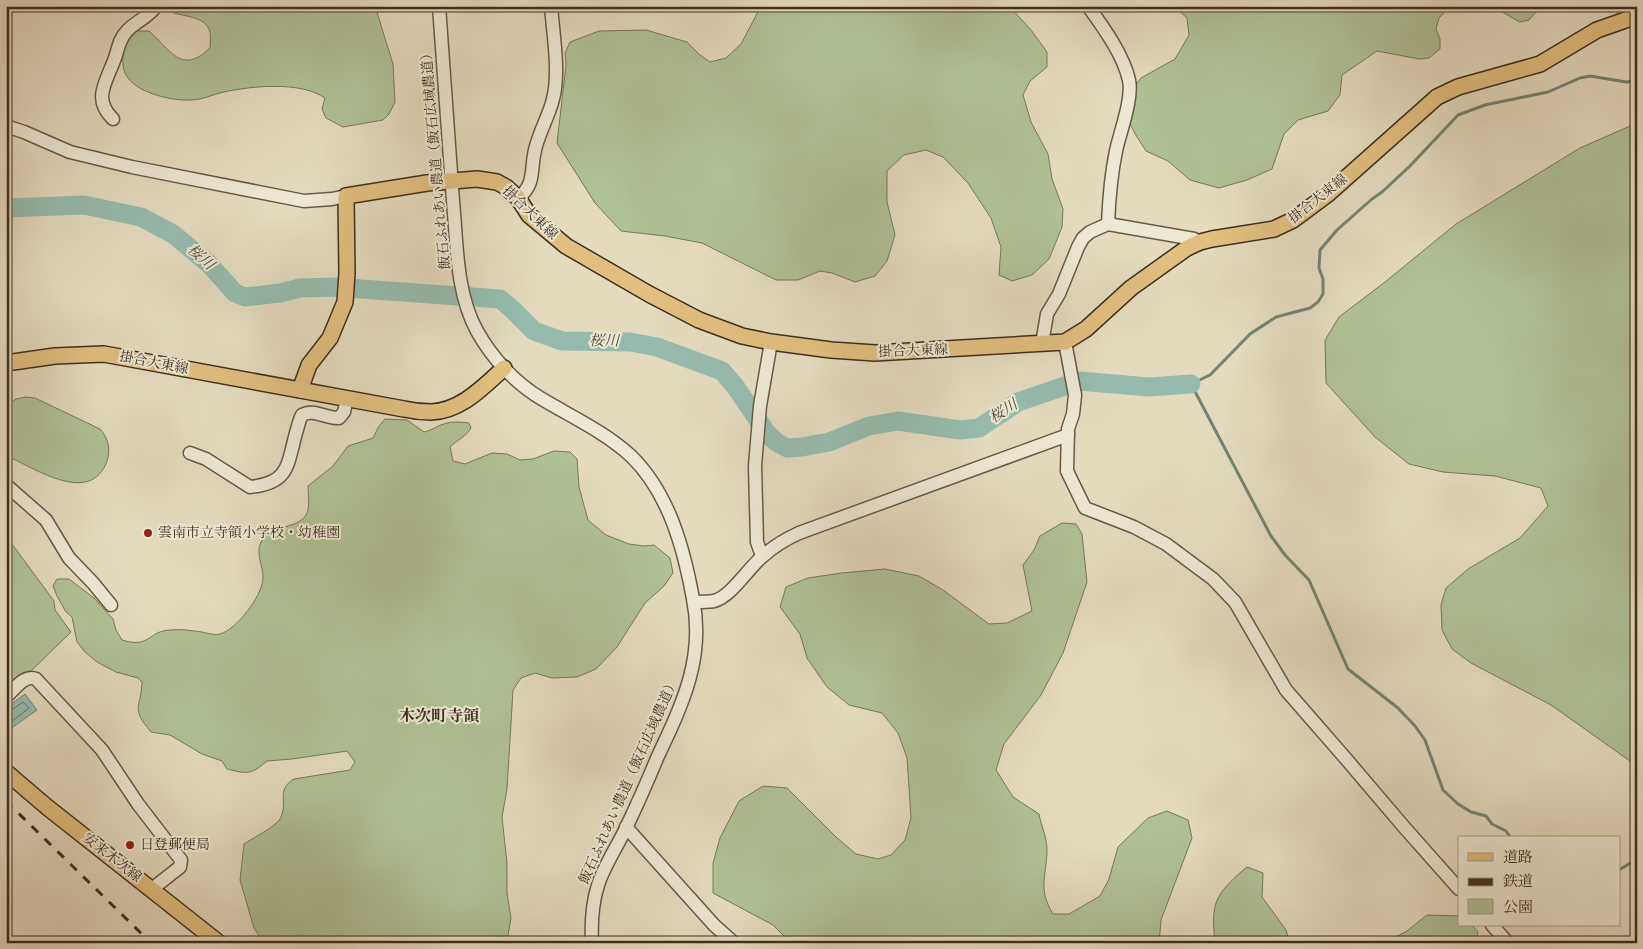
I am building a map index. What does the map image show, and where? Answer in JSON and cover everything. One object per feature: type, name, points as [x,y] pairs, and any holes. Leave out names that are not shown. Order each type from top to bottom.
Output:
[{"type":"main road","name":"掛合大東線","points":[[346,196],[427,182],[492,180],[506,187],[518,198],[529,216],[552,236],[606,270],[699,320],[742,336],[770,342],[831,350],[875,353],[1065,342],[1076,337],[1131,288],[1187,248],[1200,242],[1274,229],[1293,220],[1328,194],[1437,96],[1458,87],[1540,64],[1597,30],[1637,16]]},
{"type":"main road","points":[[300,390],[309,365],[330,338],[345,302],[346,196]]},
{"type":"main road","name":"掛合大東線","points":[[6,363],[82,354],[104,354],[404,410],[432,412],[451,408],[472,396],[504,368]]},
{"type":"main road","name":"安来木次線","points":[[6,772],[47,807],[219,943]]},
{"type":"street","points":[[113,119],[103,106],[102,90],[118,47],[125,32],[144,19],[156,6]]},
{"type":"street","name":"飯石ふれあい農道（飯石広域農道）","points":[[439,6],[456,247],[467,307],[476,328],[504,368],[539,397],[616,444],[642,468],[662,498],[670,517],[678,538],[694,602],[695,647],[688,687],[626,827],[598,884],[590,920],[592,943]]},
{"type":"street","points":[[518,198],[526,192],[530,184],[535,147],[553,98],[556,81],[550,6]]},
{"type":"street","points":[[1088,6],[1108,34],[1129,81],[1127,106],[1115,152],[1108,205],[1108,224]]},
{"type":"street","points":[[6,126],[70,152],[132,167],[304,200],[332,199],[346,196]]},
{"type":"street","points":[[1042,344],[1048,314],[1059,294],[1078,246],[1090,232],[1108,224],[1194,239],[1200,242]]},
{"type":"street","points":[[762,556],[757,542],[755,466],[760,406],[770,342]]},
{"type":"street","points":[[1065,342],[1076,404],[1069,423],[1067,471],[1085,508],[1134,527],[1166,544],[1213,579],[1235,602],[1286,690],[1458,888]]},
{"type":"street","points":[[190,453],[206,459],[250,487],[271,482],[278,478],[286,469],[302,415],[312,412],[339,418],[344,412],[347,399]]},
{"type":"street","points":[[694,602],[714,601],[722,597],[730,591],[762,556],[799,533],[1068,435]]},
{"type":"street","points":[[6,485],[42,515],[69,558],[111,605]]},
{"type":"street","points":[[6,697],[26,678],[36,679],[102,750],[138,804],[181,860],[180,867],[152,889]]},
{"type":"street","points":[[626,827],[714,925],[734,943]]},
{"type":"street","points":[[1493,926],[1508,943]]},
{"type":"green space","points":[[168,6],[375,6],[393,64],[395,102],[389,114],[383,120],[343,127],[326,118],[322,109],[325,98],[303,89],[276,86],[248,88],[191,100],[166,98],[148,92],[133,84],[124,70],[125,41],[136,31],[149,31],[170,52],[183,60],[191,60],[200,56],[210,48],[210,32],[204,22],[169,11]]},
{"type":"green space","points":[[761,6],[1009,6],[1031,30],[1047,52],[1047,67],[1030,81],[1023,95],[1031,122],[1048,154],[1052,179],[1063,209],[1062,227],[1049,259],[1032,275],[1012,281],[999,275],[1001,247],[991,218],[968,183],[943,157],[926,150],[904,155],[887,171],[887,202],[895,235],[887,261],[875,276],[855,282],[832,273],[820,271],[798,280],[776,280],[702,243],[665,236],[621,231],[595,203],[557,143],[566,65],[565,53],[570,42],[599,31],[646,30],[687,42],[710,62],[726,58],[741,44]]},
{"type":"green space","points":[[1174,6],[1536,6],[1536,12],[1529,20],[1520,22],[1495,8],[1446,11],[1439,18],[1436,29],[1440,39],[1440,49],[1429,58],[1419,59],[1377,51],[1342,75],[1340,95],[1328,111],[1298,120],[1284,134],[1272,169],[1247,180],[1219,188],[1190,180],[1168,161],[1146,151],[1129,122],[1132,90],[1141,78],[1175,59],[1189,35],[1187,18]]},
{"type":"green space","points":[[1637,123],[1637,766],[1551,705],[1471,663],[1452,649],[1442,630],[1441,605],[1446,588],[1468,569],[1520,538],[1548,506],[1541,488],[1495,476],[1443,472],[1409,464],[1375,437],[1326,383],[1325,340],[1339,317],[1456,224],[1580,148]]},
{"type":"green space","points":[[35,398],[100,429],[107,440],[109,452],[107,461],[99,474],[89,481],[76,483],[62,480],[33,469],[6,454],[6,406],[16,399]]},
{"type":"green space","points":[[385,419],[407,420],[424,432],[447,423],[469,423],[471,428],[469,431],[450,447],[453,461],[465,464],[492,453],[507,454],[520,460],[533,459],[554,451],[570,452],[577,459],[579,487],[588,520],[606,535],[629,544],[654,545],[670,558],[673,573],[664,586],[645,603],[617,647],[596,669],[577,677],[552,678],[535,673],[521,678],[513,690],[507,789],[502,817],[507,863],[507,893],[511,918],[507,941],[504,943],[264,943],[254,928],[240,880],[244,844],[269,829],[280,819],[284,792],[288,783],[294,779],[350,770],[355,762],[347,751],[267,761],[253,771],[239,772],[227,769],[222,761],[202,754],[170,735],[151,732],[141,717],[138,708],[142,682],[138,678],[116,672],[97,662],[85,652],[77,642],[72,617],[66,612],[53,586],[57,579],[69,579],[94,598],[113,619],[116,630],[122,640],[131,642],[144,641],[158,633],[174,630],[214,634],[226,631],[247,611],[262,586],[263,574],[259,556],[261,542],[271,532],[292,525],[303,518],[307,513],[308,507],[308,486],[333,466],[348,446],[373,438]]},
{"type":"green space","points":[[1062,523],[1076,524],[1082,534],[1087,582],[1063,653],[1041,695],[1004,744],[996,770],[1013,797],[1039,814],[1047,845],[1044,882],[1045,897],[1053,914],[1069,914],[1100,896],[1109,879],[1118,847],[1148,818],[1167,811],[1188,820],[1192,838],[1161,920],[1159,943],[791,943],[773,925],[713,893],[713,863],[720,838],[739,801],[763,786],[787,788],[836,837],[856,854],[878,859],[891,855],[905,840],[911,818],[907,758],[898,733],[882,713],[849,705],[827,687],[807,658],[800,634],[780,607],[786,587],[808,578],[885,569],[919,576],[943,590],[989,624],[1007,623],[1032,611],[1023,565],[1034,550],[1040,536]]},
{"type":"green space","points":[[6,536],[54,601],[55,610],[71,632],[29,673],[6,692]]},
{"type":"green space","points":[[1247,867],[1263,873],[1262,897],[1286,930],[1290,943],[1215,943],[1214,918],[1218,898],[1229,883]]},
{"type":"green space","points":[[1427,915],[1458,916],[1458,926],[1473,926],[1478,932],[1476,943],[1384,943],[1407,931]]},
{"type":"water","points":[[25,694],[37,710],[6,732],[6,708]]},
{"type":"waterway","points":[[1510,836],[1506,831],[1492,824],[1486,816],[1471,812],[1458,804],[1443,790],[1425,740],[1415,726],[1398,708],[1348,669],[1309,580],[1285,555],[1271,536],[1191,384],[1210,375],[1250,334],[1276,317],[1310,308],[1318,302],[1323,294],[1323,279],[1319,268],[1320,250],[1337,230],[1410,166],[1458,115],[1485,105],[1548,92],[1580,78],[1590,76],[1626,82],[1637,81]]},
{"type":"waterway","name":"桜川","points":[[6,208],[84,205],[141,217],[173,234],[209,264],[235,293],[245,297],[280,293],[300,288],[334,287],[500,299],[534,331],[562,341],[630,342],[657,347],[722,371],[735,386],[766,432],[776,442],[787,448],[829,442],[869,426],[898,421],[960,430],[979,428],[1018,402],[1079,381],[1149,387],[1191,384]]},
{"type":"waterway","points":[[1620,869],[1637,859]]},
{"type":"railway","points":[[6,801],[151,943]]},
{"type":"place","name":"雲南市立寺領小学校・幼稚園","points":[[148,533]]},
{"type":"place","name":"日登郵便局","points":[[130,845]]},
{"type":"district","name":"木次町寺領","points":[[439,717]]}]
